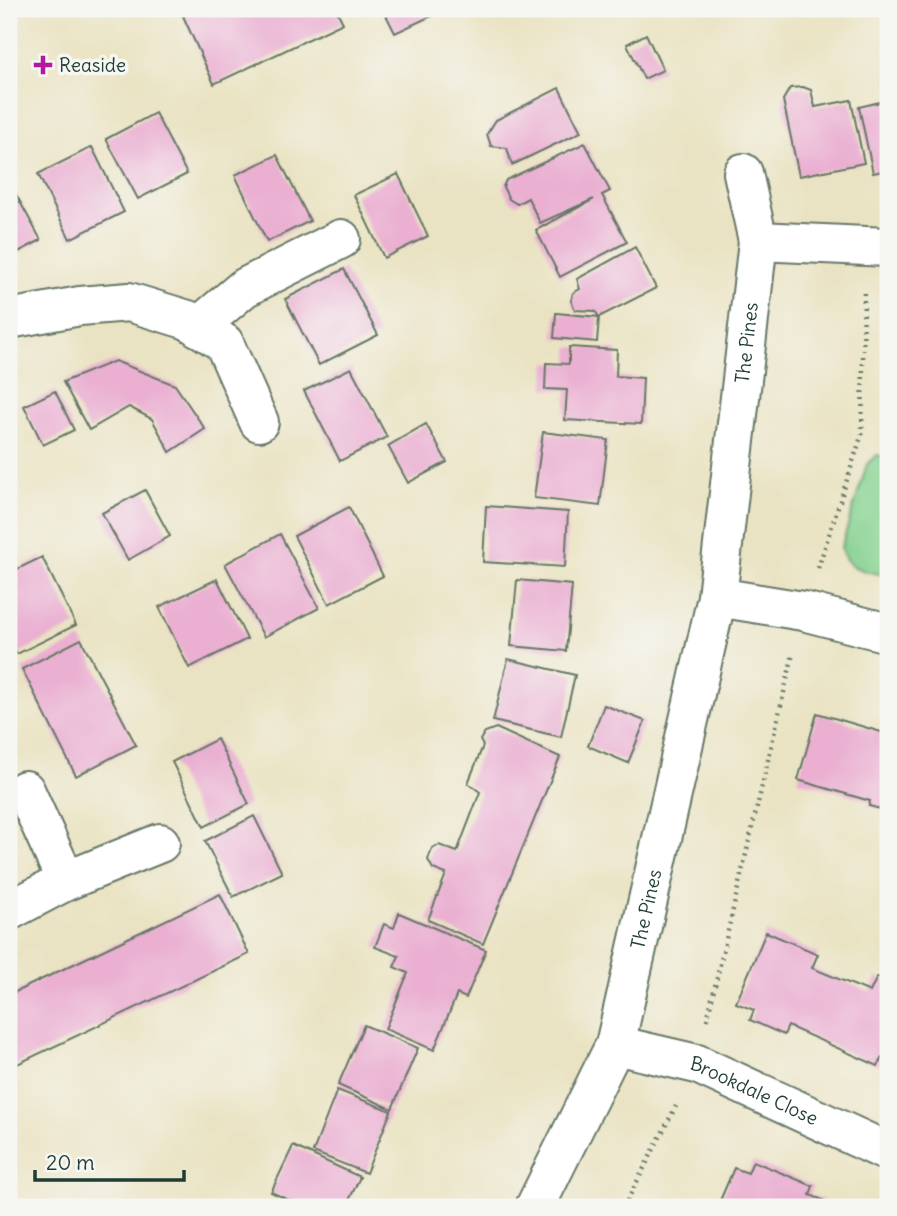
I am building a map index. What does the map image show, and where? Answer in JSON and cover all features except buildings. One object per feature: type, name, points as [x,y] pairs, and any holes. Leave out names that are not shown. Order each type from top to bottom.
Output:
[{"type":"street","name":"The Pines","points":[[535,1207],[615,1045],[717,597],[758,241],[743,173]]},
{"type":"street","points":[[198,327],[244,288],[341,239]]},
{"type":"street","points":[[758,241],[877,247]]},
{"type":"street","points":[[9,318],[80,306],[129,302],[188,320],[224,343],[259,422]]},
{"type":"street","points":[[717,597],[803,611],[888,633]]},
{"type":"street","points":[[25,790],[66,881]]},
{"type":"street","points":[[9,911],[66,881],[160,843]]},
{"type":"street","name":"Brookdale Close","points":[[615,1045],[697,1064],[888,1152]]},
{"type":"path","points":[[624,1207],[697,1064],[803,611],[862,434],[877,247]]},
{"type":"green space","points":[[877,455],[888,458],[888,576],[853,566],[841,548],[867,464]]},
{"type":"place","name":"Reaside","points":[[43,65]]}]
